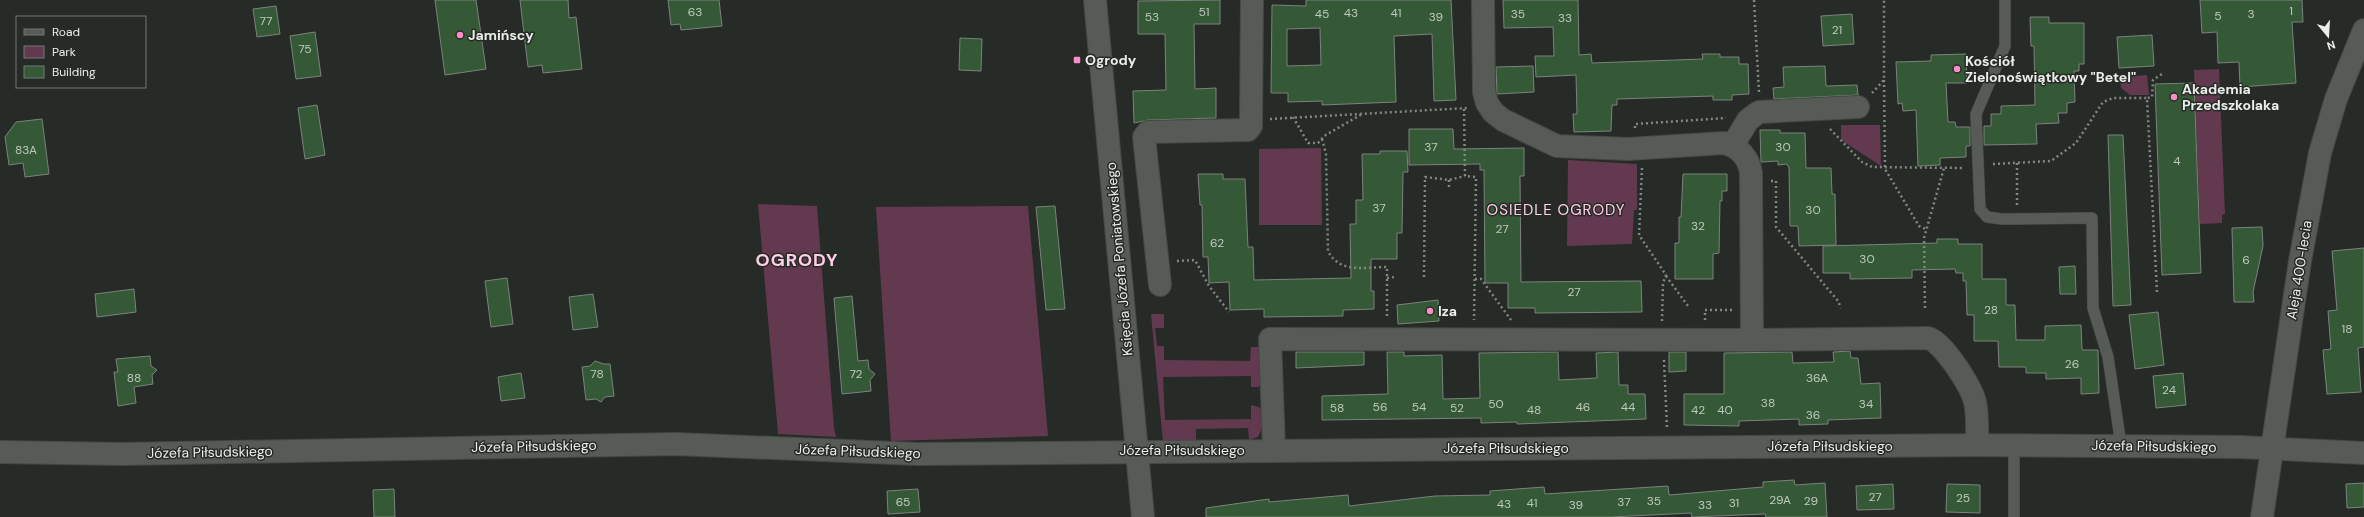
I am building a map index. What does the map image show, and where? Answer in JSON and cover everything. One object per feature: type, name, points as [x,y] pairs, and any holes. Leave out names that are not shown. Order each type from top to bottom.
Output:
[{"type":"street","name":"Księcia Józefa Poniatowskiego","points":[[1095,0],[1143,517]]},
{"type":"street","points":[[1160,285],[1144,137],[1148,132],[1248,130],[1251,126],[1252,0]]},
{"type":"street","points":[[1483,0],[1484,92],[1487,103],[1493,112],[1503,120],[1557,146],[1639,149],[1724,143],[1733,145],[1748,162],[1751,180],[1752,340]]},
{"type":"street","name":"Aleja 400-lecia","points":[[2262,517],[2271,448],[2300,261],[2320,153],[2336,99],[2364,30]]},
{"type":"street","points":[[1733,145],[1748,120],[1760,112],[1858,107]]},
{"type":"street","points":[[1274,449],[1270,339],[1933,339],[1951,359],[1974,400],[1977,445]]},
{"type":"street","name":"Józefa Piłsudskiego","points":[[0,452],[124,454],[676,444],[868,453],[1977,445],[2121,445],[2271,448],[2364,453]]},
{"type":"lane","points":[[2005,0],[2006,46],[1976,114],[1979,203],[1984,215],[2002,219],[2092,218],[2093,308],[2108,358],[2121,445]]},
{"type":"lane","points":[[2014,445],[2014,517]]},
{"type":"path","points":[[1754,0],[1759,94]]},
{"type":"path","points":[[1884,0],[1885,169],[1919,226],[1926,229]]},
{"type":"path","points":[[1809,110],[1862,162],[1872,167],[1885,169],[1978,168],[1990,164],[2046,162],[2073,146],[2103,102],[2113,98],[2152,97],[2153,80],[2162,74]]},
{"type":"path","points":[[1858,107],[1884,80]]},
{"type":"path","points":[[2147,98],[2157,292]]},
{"type":"path","points":[[1251,120],[1464,109],[1487,103]]},
{"type":"path","points":[[1464,109],[1465,176]]},
{"type":"path","points":[[1293,117],[1308,143],[1318,143],[1322,138],[1362,114]]},
{"type":"path","points":[[1688,306],[1639,235],[1639,149],[1635,124],[1731,118]]},
{"type":"path","points":[[1322,138],[1326,154],[1328,251],[1337,264],[1344,267],[1386,267],[1388,324]]},
{"type":"path","points":[[2017,163],[2017,219]]},
{"type":"path","points":[[1925,308],[1924,238],[1944,168]]},
{"type":"path","points":[[1424,278],[1425,177],[1449,180],[1465,176],[1476,176],[1474,325]]},
{"type":"path","points":[[1449,180],[1450,189]]},
{"type":"path","points":[[1751,180],[1776,181],[1776,227],[1838,301],[1841,308]]},
{"type":"path","points":[[1175,262],[1195,260],[1209,286],[1229,312]]},
{"type":"path","points":[[1666,275],[1663,283],[1663,339],[1668,447]]},
{"type":"path","points":[[1387,278],[1395,278]]},
{"type":"path","points":[[1475,280],[1481,280],[1515,325]]},
{"type":"path","points":[[1707,326],[1705,310],[1732,310]]},
{"type":"green space","points":[[2219,69],[2225,214],[2222,215],[2222,223],[2200,224],[2194,70]]},
{"type":"green space","points":[[2147,75],[2149,95],[2130,95],[2121,88],[2120,77]]},
{"type":"green space","points":[[1841,125],[1880,125],[1881,166],[1841,140]]},
{"type":"green space","points":[[1321,148],[1322,225],[1259,225],[1259,149]]},
{"type":"green space","points":[[1568,160],[1637,164],[1637,210],[1634,210],[1632,244],[1567,246]]},
{"type":"green space","points":[[758,204],[817,206],[834,428],[836,437],[778,434]]},
{"type":"green space","points":[[1028,206],[1048,436],[891,441],[876,207]]},
{"type":"green space","points":[[1151,314],[1164,314],[1164,328],[1155,328],[1157,346],[1164,346],[1164,360],[1250,361],[1251,347],[1259,347],[1264,381],[1258,387],[1251,387],[1251,376],[1163,377],[1165,420],[1251,419],[1251,405],[1259,407],[1264,418],[1258,437],[1249,440],[1248,428],[1196,429],[1196,441],[1163,442]]},
{"type":"building","name":"Jamińscy","points":[[435,0],[476,0],[486,69],[445,75]]},
{"type":"building","points":[[520,0],[568,0],[569,18],[576,17],[582,69],[543,73],[542,65],[528,67]]},
{"type":"building","points":[[668,0],[719,0],[722,26],[681,30],[680,24],[671,25]]},
{"type":"building","points":[[1220,0],[1220,24],[1194,24],[1195,89],[1216,88],[1216,118],[1148,120],[1134,123],[1133,91],[1166,90],[1165,34],[1138,34],[1138,1]]},
{"type":"building","points":[[1306,0],[1451,0],[1456,100],[1434,101],[1432,34],[1394,36],[1396,102],[1322,105],[1322,101],[1288,102],[1288,93],[1271,93],[1272,5],[1306,6]],"holes":[[[1320,28],[1321,65],[1287,66],[1287,29]]]},
{"type":"building","points":[[1503,0],[1578,0],[1579,55],[1591,54],[1592,63],[1703,59],[1702,54],[1720,54],[1720,57],[1739,57],[1739,64],[1748,64],[1749,94],[1732,95],[1732,100],[1713,100],[1713,96],[1617,99],[1617,105],[1612,105],[1611,131],[1574,132],[1573,114],[1577,114],[1576,75],[1536,77],[1535,56],[1554,56],[1553,27],[1504,28]]},
{"type":"building","points":[[2200,0],[2302,0],[2303,22],[2292,22],[2296,83],[2240,87],[2239,62],[2218,63],[2217,32],[2202,33]]},
{"type":"building","points":[[276,6],[280,34],[257,37],[253,9]]},
{"type":"building","points":[[1852,14],[1854,44],[1823,46],[1821,16]]},
{"type":"building","points":[[2030,17],[2049,17],[2049,23],[2084,23],[2084,64],[2079,64],[2079,71],[2074,71],[2075,102],[2067,103],[2067,113],[2058,113],[2059,123],[2036,124],[2037,144],[1984,145],[1984,126],[1991,126],[1991,114],[2001,114],[2001,106],[2035,105],[2034,46],[2031,46]]},
{"type":"building","points":[[315,32],[321,76],[296,79],[290,36]]},
{"type":"building","points":[[2152,35],[2154,66],[2119,68],[2117,37]]},
{"type":"building","points":[[960,38],[982,39],[981,71],[959,70]]},
{"type":"building","points":[[1966,54],[1967,83],[1946,83],[1948,122],[1955,122],[1956,127],[1970,127],[1970,146],[1966,146],[1966,157],[1940,158],[1940,165],[1918,166],[1916,110],[1903,111],[1902,103],[1898,104],[1896,62],[1931,61],[1931,55]]},
{"type":"building","points":[[1533,66],[1534,92],[1497,94],[1496,67]]},
{"type":"building","points":[[1825,66],[1826,86],[1857,85],[1858,95],[1774,99],[1773,88],[1784,87],[1783,67]]},
{"type":"building","points":[[2194,83],[2201,273],[2162,275],[2155,84]]},
{"type":"building","points":[[317,105],[325,155],[305,159],[298,108]]},
{"type":"building","points":[[42,119],[49,174],[25,177],[23,163],[9,165],[5,137],[16,122]]},
{"type":"building","points":[[1409,129],[1453,129],[1454,149],[1524,148],[1524,176],[1520,176],[1521,282],[1641,281],[1642,312],[1535,313],[1535,308],[1508,308],[1508,283],[1485,283],[1484,170],[1480,170],[1480,164],[1409,165]]},
{"type":"building","points":[[1760,130],[1780,130],[1780,133],[1805,133],[1806,168],[1831,168],[1832,194],[1835,194],[1836,245],[1799,246],[1798,226],[1790,226],[1789,168],[1787,164],[1778,165],[1778,161],[1761,162]]},
{"type":"building","points":[[2108,135],[2123,135],[2131,305],[2113,306]]},
{"type":"building","points":[[1380,151],[1407,151],[1408,172],[1403,172],[1402,233],[1397,233],[1397,259],[1371,259],[1371,291],[1374,291],[1374,309],[1343,310],[1343,316],[1264,317],[1264,309],[1230,310],[1229,282],[1209,283],[1208,257],[1203,257],[1202,205],[1200,205],[1198,174],[1223,174],[1223,179],[1245,179],[1248,247],[1253,247],[1254,280],[1351,278],[1350,224],[1356,224],[1356,200],[1363,200],[1362,154],[1380,154]]},
{"type":"building","points":[[1683,174],[1727,174],[1727,191],[1722,191],[1722,201],[1720,201],[1719,253],[1713,254],[1713,279],[1675,279],[1675,243],[1679,243],[1679,217],[1681,217]]},
{"type":"building","points":[[1055,206],[1065,309],[1046,310],[1036,207]]},
{"type":"building","points":[[2262,227],[2263,246],[2253,292],[2254,302],[2234,302],[2232,228]]},
{"type":"building","points":[[1937,239],[1958,239],[1958,244],[1982,244],[1982,279],[2006,279],[2006,305],[2015,305],[2016,340],[2045,340],[2045,326],[2081,325],[2082,350],[2098,350],[2099,393],[2081,394],[2081,378],[2046,379],[2046,373],[2026,373],[2026,367],[1999,367],[1998,341],[1974,341],[1974,315],[1967,315],[1966,281],[1963,281],[1963,273],[1956,273],[1955,269],[1912,270],[1912,278],[1850,279],[1850,273],[1823,273],[1823,246],[1937,243]]},
{"type":"building","points":[[2364,248],[2364,347],[2358,348],[2361,392],[2327,394],[2323,350],[2331,349],[2328,311],[2337,310],[2332,251]]},
{"type":"building","points":[[2075,266],[2076,294],[2060,294],[2059,267]]},
{"type":"building","points":[[507,278],[513,324],[491,327],[485,281]]},
{"type":"building","points":[[134,289],[136,312],[97,317],[95,294]]},
{"type":"building","points":[[593,294],[598,327],[573,330],[569,297]]},
{"type":"building","points":[[852,296],[858,361],[868,360],[869,369],[875,374],[870,380],[871,391],[842,394],[834,298]]},
{"type":"building","points":[[1438,300],[1439,321],[1398,324],[1397,305]]},
{"type":"building","points":[[2158,312],[2164,365],[2135,369],[2129,315]]},
{"type":"building","points":[[1850,351],[1851,358],[1858,358],[1861,384],[1880,383],[1881,418],[1828,420],[1828,424],[1799,425],[1799,419],[1739,421],[1739,426],[1684,425],[1684,394],[1724,394],[1724,353],[1792,352],[1793,363],[1834,362],[1833,352]]},
{"type":"building","points":[[1296,352],[1364,352],[1364,365],[1296,368]]},
{"type":"building","points":[[1387,352],[1404,352],[1404,356],[1442,355],[1443,399],[1480,398],[1479,353],[1558,352],[1559,380],[1597,378],[1596,353],[1618,352],[1619,385],[1628,385],[1628,394],[1645,394],[1646,419],[1517,424],[1517,422],[1481,423],[1481,418],[1322,420],[1322,396],[1388,394]]},
{"type":"building","points":[[1669,352],[1686,352],[1686,371],[1669,372]]},
{"type":"building","points":[[150,356],[151,366],[157,370],[152,375],[153,384],[134,387],[136,403],[118,406],[114,372],[118,372],[116,359]]},
{"type":"building","points":[[595,361],[610,364],[614,396],[605,397],[601,402],[596,399],[586,400],[582,367],[590,366]]},
{"type":"building","points":[[521,373],[525,398],[501,401],[498,377]]},
{"type":"building","points":[[2183,373],[2186,405],[2156,408],[2153,376]]},
{"type":"building","points":[[1794,480],[1795,485],[1825,483],[1827,517],[1766,517],[1765,514],[1692,517],[1691,513],[1611,517],[1206,517],[1206,508],[1269,499],[1269,502],[1348,495],[1349,506],[1435,496],[1490,495],[1490,491],[1544,487],[1545,494],[1668,486],[1669,495],[1763,487],[1763,482]]},
{"type":"building","points":[[2364,483],[2364,507],[2347,508],[2346,484]]},
{"type":"building","points":[[1893,484],[1894,509],[1857,510],[1856,486]]},
{"type":"building","points":[[1947,484],[1980,485],[1980,513],[1946,512]]},
{"type":"building","points":[[394,489],[395,517],[374,517],[373,490]]},
{"type":"building","points":[[918,489],[920,512],[888,514],[887,491]]},
{"type":"place","name":"Jamińscy","points":[[460,35]]},
{"type":"place","name":"Ogrody","points":[[1077,60]]},
{"type":"place","name":"Kościół Zielonoświątkowy \"Betel\"","points":[[1957,69]]},
{"type":"place","name":"Akademia Przedszkolaka","points":[[2174,97]]},
{"type":"place","name":"Iza","points":[[1430,311]]},
{"type":"district","name":"OSIEDLE OGRODY","points":[[1556,210]]},
{"type":"district","name":"OGRODY","points":[[797,260]]}]
